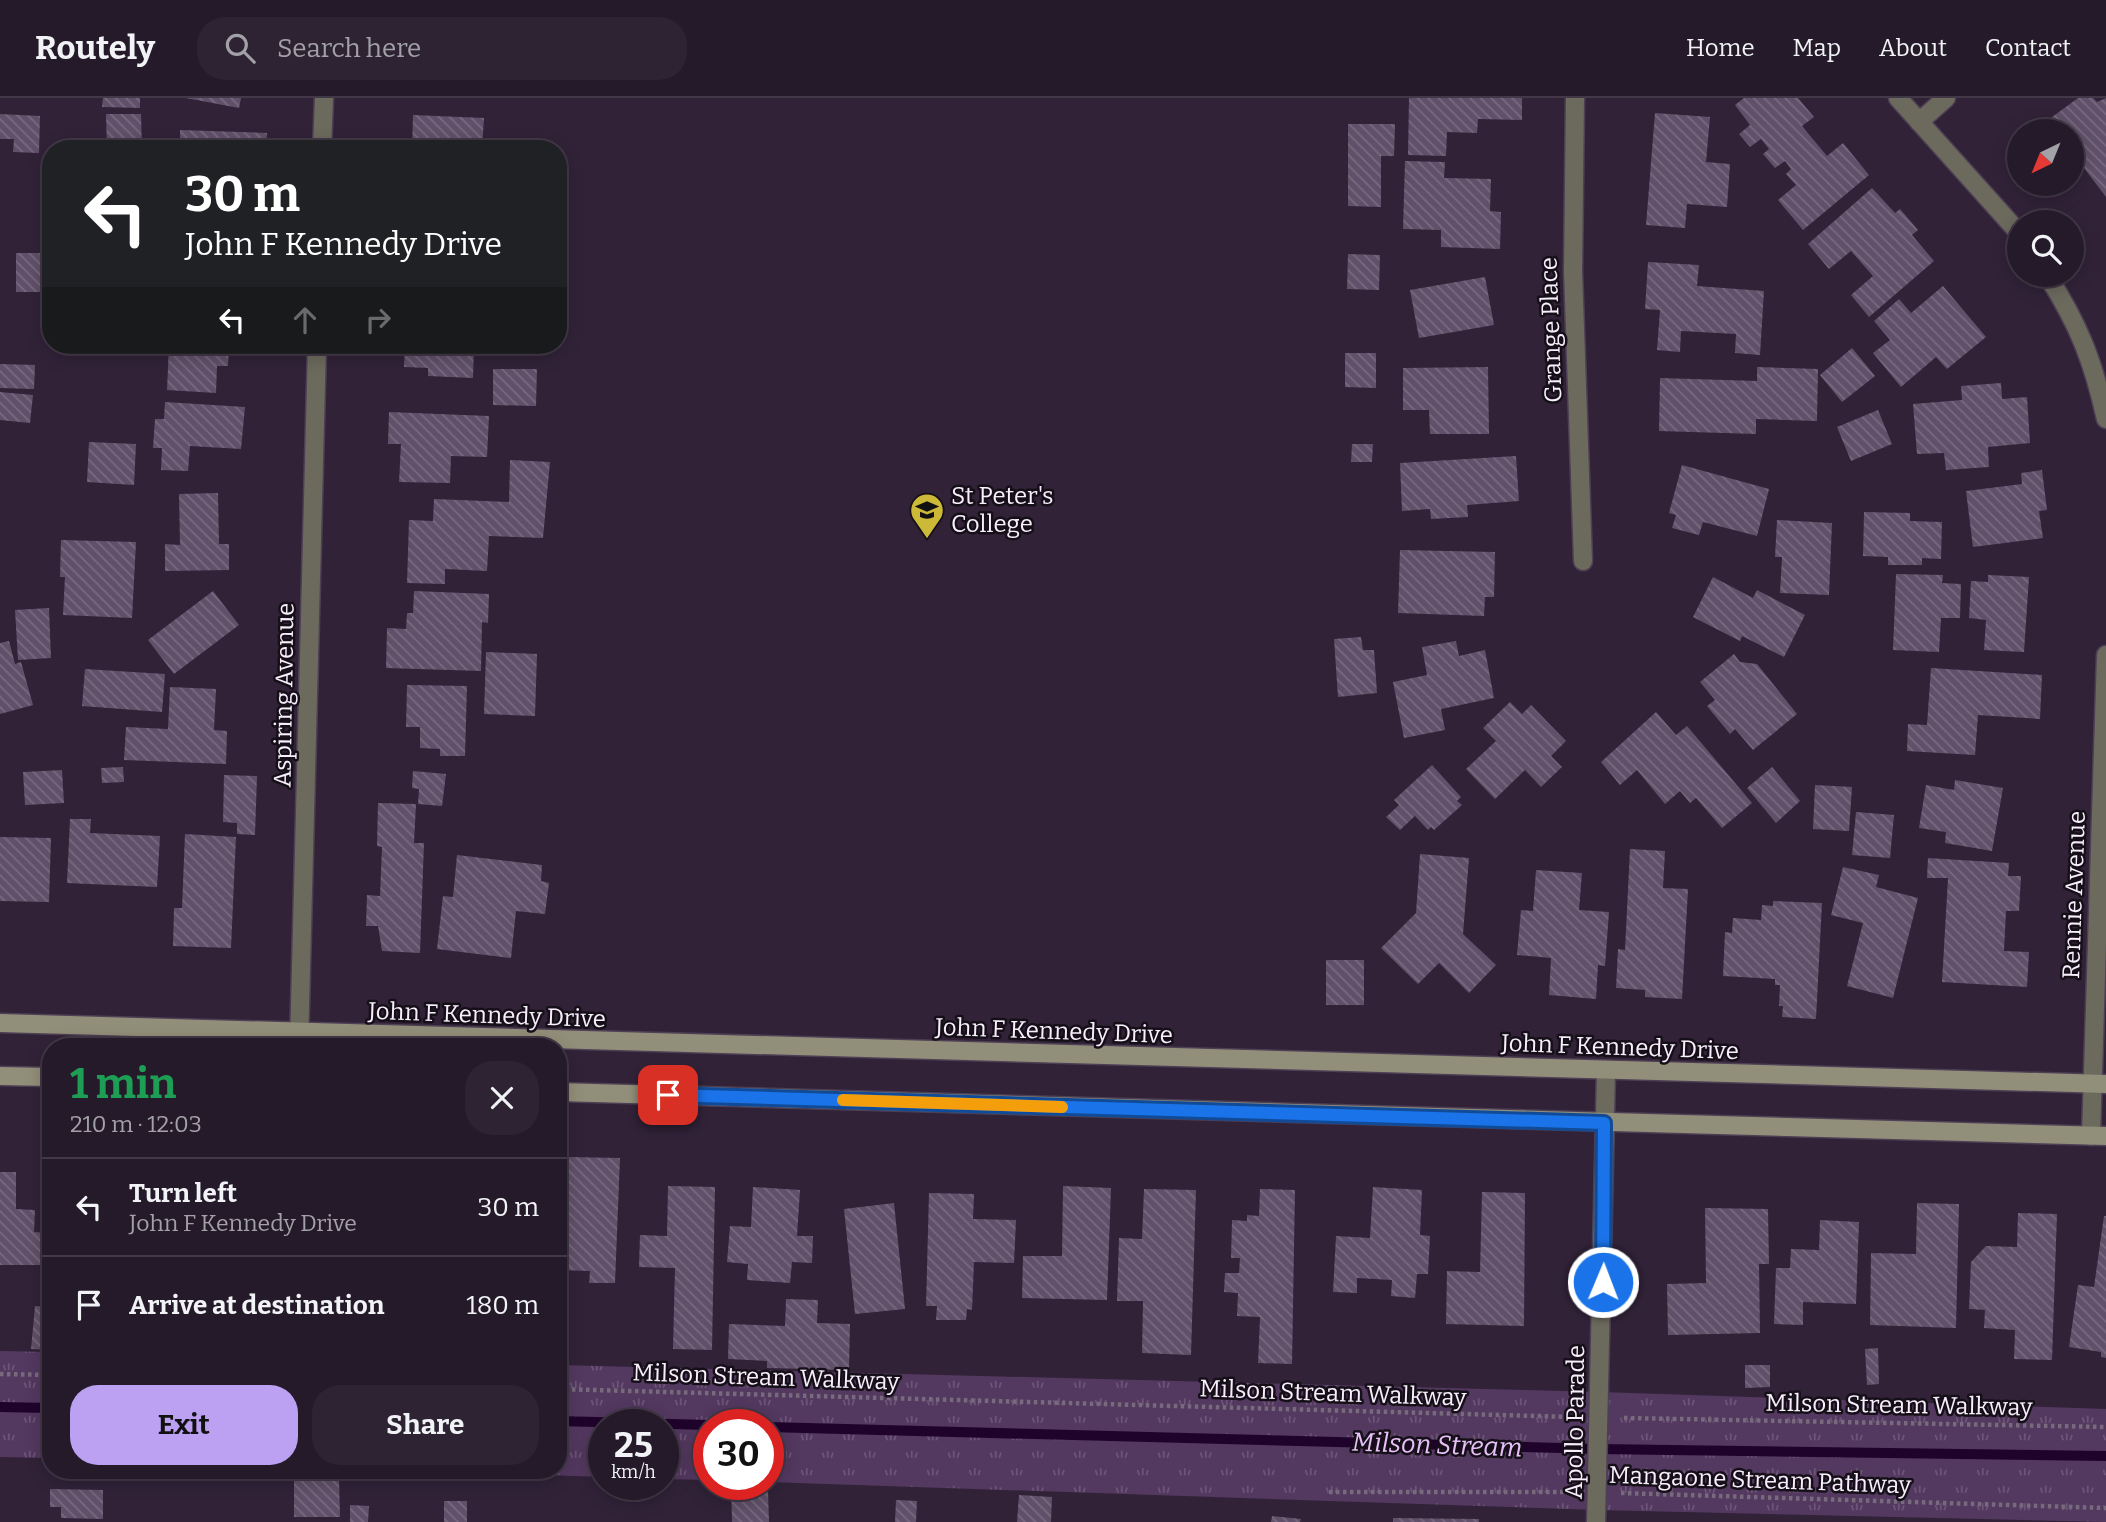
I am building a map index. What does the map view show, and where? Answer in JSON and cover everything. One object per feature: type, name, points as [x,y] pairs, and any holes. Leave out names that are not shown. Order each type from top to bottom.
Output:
[{"type":"main road","name":"John F Kennedy Drive","points":[[0,1023],[264,1038]]},
{"type":"main road","name":"John F Kennedy Drive","points":[[567,1046],[2099,1084]]},
{"type":"main road","points":[[0,1076],[42,1077]]},
{"type":"main road","points":[[567,1092],[2098,1136]]},
{"type":"street","points":[[322,140],[324,98]]},
{"type":"street","name":"Grange Place","points":[[1575,98],[1573,271],[1583,562]]},
{"type":"street","points":[[1898,98],[2007,220]]},
{"type":"street","points":[[1919,122],[1946,98]]},
{"type":"street","points":[[2055,287],[2075,318],[2095,369],[2106,419]]},
{"type":"street","name":"Aspiring Avenue","points":[[299,1038],[317,354]]},
{"type":"street","name":"Rennie Avenue","points":[[2098,1136],[2106,655]]},
{"type":"street","name":"Apollo Parade","points":[[1595,1522],[1599,1492],[1606,1071]]},
{"type":"path","points":[[0,1374],[42,1375]]},
{"type":"path","name":"Milson Stream Walkway","points":[[567,1389],[1599,1418],[2106,1427]]},
{"type":"path","name":"Mangaone Stream Pathway","points":[[1329,1492],[1599,1492],[2106,1508]]},
{"type":"green space","points":[[0,1351],[42,1352],[42,1458],[0,1457]]},
{"type":"green space","points":[[567,1365],[1601,1392],[2106,1409],[2106,1522],[1598,1510],[784,1483],[784,1409],[693,1409],[693,1480],[679,1479],[679,1409],[588,1409],[588,1476],[567,1476]]},
{"type":"building","points":[[103,98],[140,98],[140,108],[102,107]]},
{"type":"building","points":[[186,98],[241,98],[239,108]]},
{"type":"building","points":[[1409,98],[1522,98],[1522,120],[1478,119],[1477,133],[1447,132],[1446,156],[1408,155]]},
{"type":"building","points":[[1744,98],[1798,98],[1814,117],[1802,126],[1827,156],[1843,143],[1869,175],[1803,230],[1778,200],[1796,185],[1786,174],[1791,169],[1785,161],[1775,168],[1763,154],[1769,149],[1761,139],[1750,147],[1739,134],[1750,125],[1735,105]]},
{"type":"building","points":[[2078,98],[2093,98],[2097,102],[2106,98],[2106,197],[2084,168],[2084,119],[2049,119]]},
{"type":"building","points":[[1655,113],[1710,117],[1706,162],[1730,164],[1727,207],[1687,204],[1685,228],[1646,225]]},
{"type":"building","points":[[0,114],[40,116],[39,153],[13,152],[14,139],[0,139]]},
{"type":"building","points":[[106,114],[141,114],[142,140],[107,140]]},
{"type":"building","points":[[413,115],[484,118],[483,140],[412,140]]},
{"type":"building","points":[[1348,124],[1395,124],[1394,156],[1381,156],[1381,207],[1348,206]]},
{"type":"building","points":[[180,130],[267,133],[267,140],[180,140]]},
{"type":"building","points":[[1405,161],[1445,162],[1444,178],[1491,179],[1490,211],[1501,212],[1500,249],[1441,247],[1441,230],[1403,229]]},
{"type":"building","points":[[1872,188],[1895,213],[1900,209],[1918,230],[1912,235],[1934,261],[1869,317],[1851,295],[1873,276],[1851,251],[1829,269],[1808,244]]},
{"type":"building","points":[[16,253],[42,253],[42,292],[16,292]]},
{"type":"building","points":[[1348,254],[1380,255],[1379,290],[1347,289]]},
{"type":"building","points":[[1648,262],[1699,265],[1697,286],[1764,291],[1760,355],[1735,353],[1736,334],[1681,331],[1680,352],[1657,350],[1660,310],[1645,309]]},
{"type":"building","points":[[1485,277],[1494,325],[1419,338],[1410,290]]},
{"type":"building","points":[[1943,286],[1986,337],[1947,369],[1936,357],[1901,387],[1873,353],[1890,340],[1874,321],[1899,299],[1911,313]]},
{"type":"building","points":[[1852,348],[1875,376],[1842,402],[1820,375]]},
{"type":"building","points":[[1345,353],[1376,353],[1376,388],[1345,387]]},
{"type":"building","points":[[169,354],[229,354],[228,366],[217,366],[216,393],[167,390]]},
{"type":"building","points":[[405,354],[474,354],[473,378],[428,376],[428,368],[404,367]]},
{"type":"building","points":[[0,364],[35,365],[34,389],[0,388]]},
{"type":"building","points":[[1488,367],[1489,434],[1430,434],[1429,410],[1403,410],[1403,368]]},
{"type":"building","points":[[1757,367],[1818,369],[1817,421],[1756,419],[1756,434],[1659,431],[1660,378],[1757,381]]},
{"type":"building","points":[[493,369],[537,369],[536,406],[493,405]]},
{"type":"building","points":[[2001,383],[2002,399],[2027,397],[2030,443],[1988,447],[1989,467],[1946,470],[1944,453],[1917,454],[1913,404],[1962,400],[1961,386]]},
{"type":"building","points":[[0,392],[33,395],[30,423],[0,420]]},
{"type":"building","points":[[165,402],[245,407],[241,449],[190,446],[188,471],[161,470],[162,448],[153,448],[155,419],[164,419]]},
{"type":"building","points":[[1878,410],[1892,444],[1851,461],[1837,427]]},
{"type":"building","points":[[389,412],[489,416],[487,457],[451,456],[450,483],[399,482],[401,444],[388,444]]},
{"type":"building","points":[[89,442],[136,444],[134,485],[87,482]]},
{"type":"building","points":[[1352,444],[1373,444],[1372,462],[1351,462]]},
{"type":"building","points":[[1516,456],[1519,501],[1467,505],[1468,517],[1431,519],[1430,509],[1402,511],[1400,463]]},
{"type":"building","points":[[510,460],[550,462],[543,538],[489,536],[487,571],[445,569],[445,584],[407,583],[409,520],[433,521],[434,499],[509,502]]},
{"type":"building","points":[[1682,465],[1769,489],[1757,536],[1703,522],[1699,535],[1672,528],[1676,515],[1669,513]]},
{"type":"building","points":[[2042,470],[2047,510],[2039,511],[2043,538],[1973,547],[1966,491],[2022,484],[2021,473]]},
{"type":"building","points":[[218,493],[219,544],[229,544],[229,570],[165,571],[165,544],[180,545],[179,494]]},
{"type":"building","points":[[1864,512],[1910,513],[1910,521],[1942,522],[1941,559],[1922,558],[1922,565],[1888,565],[1888,557],[1863,556]]},
{"type":"building","points":[[1777,520],[1832,523],[1829,595],[1780,593],[1782,557],[1775,557]]},
{"type":"building","points":[[61,540],[136,542],[132,618],[63,615],[65,577],[60,577]]},
{"type":"building","points":[[1400,550],[1495,552],[1494,597],[1485,597],[1484,616],[1398,613]]},
{"type":"building","points":[[1896,574],[1943,575],[1942,583],[1961,584],[1960,618],[1941,618],[1939,652],[1893,650]]},
{"type":"building","points":[[1988,575],[2029,577],[2024,652],[1984,650],[1986,620],[1969,618],[1971,581],[1988,582]]},
{"type":"building","points":[[1713,577],[1753,598],[1757,590],[1805,615],[1784,657],[1742,636],[1740,641],[1693,617]]},
{"type":"building","points":[[213,591],[239,625],[174,674],[148,640]]},
{"type":"building","points":[[414,591],[489,594],[488,623],[482,622],[481,671],[386,668],[387,628],[406,629],[407,613],[413,613]]},
{"type":"building","points":[[49,608],[51,658],[18,660],[15,610]]},
{"type":"building","points":[[1361,637],[1363,650],[1374,650],[1377,693],[1338,697],[1334,639]]},
{"type":"building","points":[[9,641],[15,664],[21,662],[33,705],[0,714],[0,643]]},
{"type":"building","points":[[1456,641],[1459,656],[1485,650],[1494,698],[1441,709],[1445,730],[1404,738],[1393,682],[1427,675],[1422,647]]},
{"type":"building","points":[[486,652],[537,654],[535,716],[484,714]]},
{"type":"building","points":[[1734,654],[1740,662],[1757,664],[1797,714],[1753,750],[1735,729],[1730,734],[1707,706],[1715,700],[1700,682]]},
{"type":"building","points":[[1931,668],[2042,675],[2040,719],[1978,715],[1975,755],[1907,751],[1908,724],[1927,725]]},
{"type":"building","points":[[85,669],[165,674],[162,712],[82,706]]},
{"type":"building","points":[[407,685],[467,686],[465,756],[440,756],[440,749],[420,748],[420,727],[406,727]]},
{"type":"building","points":[[170,687],[216,689],[214,730],[227,731],[226,764],[124,760],[126,727],[168,729]]},
{"type":"building","points":[[1510,702],[1522,714],[1531,705],[1566,741],[1551,756],[1562,767],[1541,787],[1525,770],[1495,799],[1466,769],[1496,741],[1483,728]]},
{"type":"building","points":[[1656,712],[1676,735],[1687,726],[1752,803],[1722,828],[1696,798],[1690,803],[1680,791],[1665,804],[1637,770],[1620,785],[1601,762]]},
{"type":"building","points":[[1432,765],[1461,797],[1457,801],[1462,805],[1434,830],[1431,827],[1428,830],[1415,816],[1400,830],[1386,817],[1399,805],[1394,800]]},
{"type":"building","points":[[123,767],[124,782],[102,783],[101,768]]},
{"type":"building","points":[[1772,767],[1800,801],[1776,823],[1747,788]]},
{"type":"building","points":[[62,770],[64,803],[25,805],[23,772]]},
{"type":"building","points":[[413,771],[446,774],[442,806],[418,804],[419,789],[412,788]]},
{"type":"building","points":[[224,775],[257,776],[255,835],[237,834],[237,823],[223,822]]},
{"type":"building","points":[[1955,780],[2003,788],[1992,851],[1945,843],[1946,832],[1919,828],[1926,785],[1954,790]]},
{"type":"building","points":[[1815,785],[1852,787],[1849,831],[1813,829]]},
{"type":"building","points":[[378,803],[416,804],[414,843],[424,843],[420,953],[382,951],[378,926],[366,926],[367,895],[380,896],[382,847],[377,846]]},
{"type":"building","points":[[1856,812],[1894,815],[1890,858],[1852,855]]},
{"type":"building","points":[[70,819],[91,819],[90,833],[160,836],[157,887],[67,883]]},
{"type":"building","points":[[185,834],[236,837],[231,948],[173,946],[174,908],[182,908]]},
{"type":"building","points":[[0,837],[51,838],[49,902],[0,901]]},
{"type":"building","points":[[1630,849],[1665,851],[1663,888],[1688,889],[1682,999],[1645,997],[1645,990],[1616,988],[1618,949],[1625,950]]},
{"type":"building","points":[[1420,854],[1469,858],[1463,934],[1496,965],[1469,993],[1439,963],[1418,984],[1381,948],[1416,913]]},
{"type":"building","points":[[457,855],[542,865],[541,881],[549,883],[545,914],[516,911],[511,958],[437,949],[443,896],[453,897]]},
{"type":"building","points":[[1928,858],[2009,863],[2008,876],[2021,876],[2019,911],[2006,911],[2004,951],[2029,952],[2027,987],[1942,982],[1948,878],[1927,878]]},
{"type":"building","points":[[1843,867],[1879,875],[1876,887],[1918,898],[1893,998],[1847,986],[1863,923],[1831,915]]},
{"type":"building","points":[[1536,870],[1582,873],[1579,910],[1609,912],[1605,966],[1598,965],[1596,999],[1549,995],[1551,958],[1517,955],[1521,910],[1533,911]]},
{"type":"building","points":[[1773,901],[1822,903],[1816,1019],[1782,1017],[1783,1006],[1779,1006],[1780,985],[1775,985],[1775,979],[1723,976],[1725,932],[1732,933],[1733,918],[1761,920],[1762,905],[1773,906]]},
{"type":"building","points":[[1326,960],[1364,960],[1364,1005],[1326,1005]]},
{"type":"building","points":[[569,1157],[620,1158],[615,1283],[589,1283],[590,1271],[567,1270]]},
{"type":"building","points":[[0,1172],[16,1172],[16,1209],[35,1210],[34,1232],[42,1233],[42,1265],[0,1265]]},
{"type":"building","points":[[668,1186],[715,1187],[712,1350],[673,1349],[675,1268],[639,1267],[640,1235],[667,1236]]},
{"type":"building","points":[[1063,1186],[1111,1188],[1107,1300],[1022,1298],[1023,1256],[1062,1256]]},
{"type":"building","points":[[753,1187],[800,1190],[797,1236],[813,1236],[812,1263],[792,1262],[790,1283],[747,1280],[748,1264],[727,1262],[730,1226],[751,1227]]},
{"type":"building","points":[[1373,1187],[1422,1190],[1420,1235],[1430,1236],[1428,1274],[1417,1274],[1415,1298],[1391,1296],[1392,1280],[1357,1278],[1357,1293],[1333,1292],[1336,1236],[1370,1238]]},
{"type":"building","points":[[1144,1189],[1196,1190],[1191,1355],[1142,1353],[1143,1301],[1117,1301],[1119,1238],[1142,1239]]},
{"type":"building","points":[[1260,1189],[1295,1190],[1292,1364],[1258,1363],[1260,1317],[1237,1316],[1238,1293],[1224,1292],[1225,1273],[1239,1273],[1240,1258],[1231,1258],[1232,1220],[1247,1221],[1247,1215],[1259,1216]]},
{"type":"building","points":[[1482,1192],[1525,1193],[1524,1326],[1446,1324],[1447,1271],[1480,1272]]},
{"type":"building","points":[[929,1193],[974,1194],[973,1219],[1016,1220],[1014,1263],[974,1262],[972,1310],[967,1309],[966,1320],[936,1320],[937,1306],[926,1306]]},
{"type":"building","points":[[894,1203],[905,1309],[855,1314],[844,1209]]},
{"type":"building","points":[[1917,1203],[1959,1204],[1956,1328],[1870,1325],[1871,1253],[1916,1254]]},
{"type":"building","points":[[1705,1208],[1768,1209],[1769,1264],[1759,1264],[1760,1333],[1668,1335],[1667,1284],[1706,1283]]},
{"type":"building","points":[[2018,1213],[2057,1214],[2052,1360],[2014,1359],[2015,1330],[1984,1328],[1985,1310],[1969,1309],[1971,1262],[1986,1246],[2017,1247]]},
{"type":"building","points":[[2104,1216],[2106,1358],[2101,1357],[2101,1352],[2069,1347],[2078,1285],[2094,1287]]},
{"type":"building","points":[[1820,1220],[1859,1222],[1856,1304],[1803,1302],[1803,1325],[1774,1324],[1776,1268],[1790,1268],[1791,1249],[1819,1250]]},
{"type":"building","points":[[786,1299],[818,1300],[817,1323],[850,1324],[849,1370],[767,1368],[767,1361],[728,1359],[729,1324],[785,1326]]},
{"type":"building","points":[[35,1306],[42,1306],[42,1350],[31,1349]]},
{"type":"building","points":[[1878,1348],[1879,1384],[1867,1385],[1865,1349]]},
{"type":"building","points":[[1745,1365],[1770,1365],[1770,1387],[1745,1388]]},
{"type":"building","points":[[294,1479],[339,1479],[340,1517],[294,1517]]},
{"type":"building","points":[[50,1489],[103,1490],[103,1519],[61,1518],[61,1507],[50,1507]]},
{"type":"building","points":[[1019,1495],[1052,1497],[1051,1522],[1017,1522]]},
{"type":"building","points":[[731,1500],[768,1500],[769,1522],[732,1522]]},
{"type":"building","points":[[896,1500],[917,1501],[916,1522],[895,1522]]},
{"type":"building","points":[[444,1501],[467,1501],[467,1522],[444,1522]]},
{"type":"building","points":[[350,1505],[369,1506],[368,1522],[350,1522]]},
{"type":"building","points":[[1272,1516],[1301,1519],[1300,1522],[1271,1522]]},
{"type":"building","points":[[1393,1518],[1479,1519],[1479,1522],[1393,1522]]},
{"type":"waterway","name":"Milson Stream","points":[[0,1407],[42,1408]]},
{"type":"waterway","name":"Milson Stream","points":[[567,1421],[693,1425]]},
{"type":"waterway","name":"Milson Stream","points":[[784,1427],[1598,1449],[2106,1456]]},
{"type":"slow traffic","points":[[843,1100],[1062,1107]]},
{"type":"place","name":"St Peter's College","points":[[927,540]]},
{"type":"route","points":[[668,1095],[1604,1123],[1603,1282]]}]
